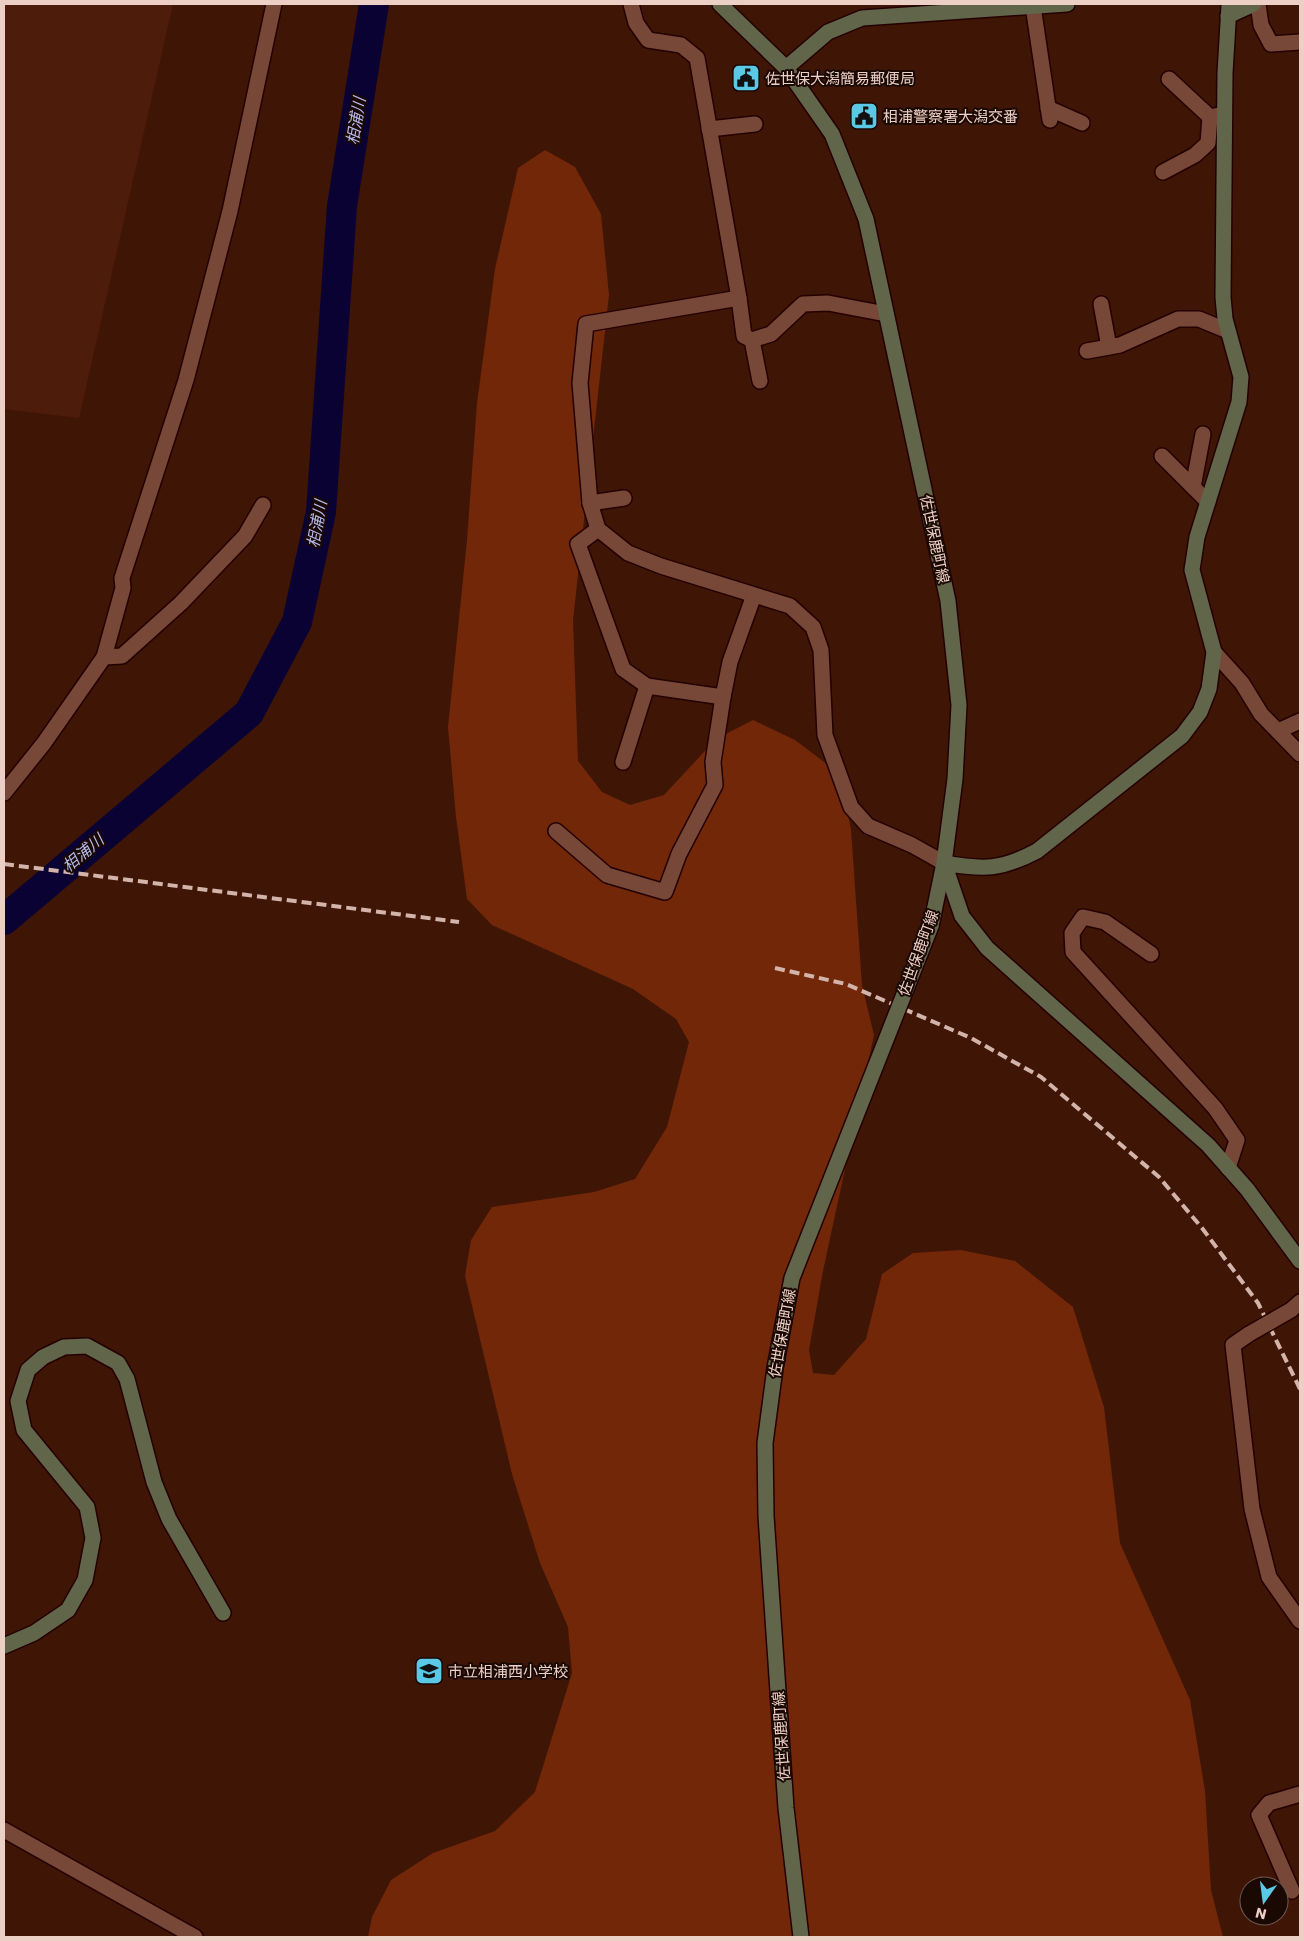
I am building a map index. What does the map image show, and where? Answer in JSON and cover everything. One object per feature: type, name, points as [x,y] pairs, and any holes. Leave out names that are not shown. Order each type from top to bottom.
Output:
[{"type":"street","points":[[4,793],[44,742],[104,657],[123,588],[122,578],[186,380],[230,211],[274,4]]},
{"type":"street","points":[[631,4],[636,23],[648,40],[681,45],[697,58],[744,336],[752,340],[771,334],[803,304],[828,303],[886,314]]},
{"type":"street","name":"佐世保鹿町線","points":[[720,4],[786,68],[832,134],[866,219],[948,601],[959,705],[955,779],[944,863],[931,926],[792,1278],[775,1368],[765,1443],[766,1516],[786,1808],[801,1937]]},
{"type":"street","points":[[786,68],[828,32],[862,18],[912,9],[1066,4]]},
{"type":"street","points":[[739,298],[586,324],[580,383],[590,502],[598,529],[628,553],[661,566],[790,606],[813,627],[821,650],[825,736],[852,807],[868,826],[912,845],[944,863],[976,869],[1013,863],[1037,851],[1164,752],[1182,736],[1200,712],[1209,689],[1214,652],[1192,570],[1197,537],[1239,402],[1241,377],[1228,331],[1223,298],[1218,115],[1229,9],[1256,4],[1261,25],[1271,44],[1300,42]]},
{"type":"street","points":[[1034,6],[1049,114],[1082,123]]},
{"type":"street","points":[[1169,79],[1218,115]]},
{"type":"street","points":[[1163,172],[1195,156],[1208,143],[1218,115]]},
{"type":"street","points":[[709,129],[755,124]]},
{"type":"street","points":[[1101,304],[1109,347]]},
{"type":"street","points":[[1086,351],[1120,345],[1178,320],[1199,319],[1228,331]]},
{"type":"street","points":[[752,340],[760,381]]},
{"type":"street","points":[[1193,487],[1203,434]]},
{"type":"street","points":[[1162,456],[1208,502]]},
{"type":"street","points":[[590,502],[624,498]]},
{"type":"street","points":[[104,657],[122,656],[181,603],[246,536],[264,505]]},
{"type":"street","points":[[598,529],[578,544],[623,669],[647,686],[723,698]]},
{"type":"street","points":[[556,831],[575,856],[607,875],[665,892],[679,854],[715,785],[712,762],[730,662],[754,596]]},
{"type":"street","points":[[1214,652],[1242,683],[1261,714],[1300,754]]},
{"type":"street","points":[[623,762],[647,686]]},
{"type":"street","points":[[1278,731],[1300,721]]},
{"type":"street","points":[[944,863],[962,916],[988,948],[1208,1146],[1247,1189],[1300,1261]]},
{"type":"street","points":[[1151,954],[1105,922],[1084,917],[1072,933],[1073,952],[1215,1108],[1237,1140],[1228,1168]]},
{"type":"street","points":[[1295,1306],[1234,1345],[1252,1509],[1269,1577],[1300,1621]]},
{"type":"street","points":[[4,1646],[34,1633],[68,1610],[85,1580],[93,1538],[87,1507],[24,1430],[18,1401],[28,1370],[43,1357],[64,1347],[87,1346],[118,1362],[127,1379],[154,1482],[169,1520],[223,1613]]},
{"type":"street","points":[[1292,1891],[1259,1815],[1269,1803],[1300,1794]]},
{"type":"street","points":[[4,1830],[195,1937]]},
{"type":"shaded area","points":[[4,4],[173,4],[79,418],[4,409]]},
{"type":"shaded area","points":[[545,150],[575,167],[601,214],[609,295],[573,620],[578,761],[602,792],[630,805],[664,795],[716,739],[753,720],[795,740],[840,774],[851,830],[862,985],[874,1035],[823,1271],[809,1350],[813,1373],[834,1375],[866,1339],[882,1274],[913,1253],[961,1250],[1015,1261],[1073,1307],[1104,1407],[1120,1543],[1190,1700],[1205,1791],[1211,1890],[1223,1937],[368,1937],[372,1917],[391,1880],[433,1853],[495,1831],[535,1792],[572,1673],[568,1627],[540,1563],[512,1474],[465,1276],[471,1240],[492,1207],[594,1192],[635,1179],[667,1127],[689,1042],[676,1019],[633,989],[492,925],[467,899],[456,817],[448,727],[467,540],[477,403],[495,269],[518,168]]},
{"type":"waterway","name":"相浦川","points":[[4,920],[249,713],[297,622],[321,512],[342,206],[374,4]]},
{"type":"railway","points":[[4,864],[459,922]]},
{"type":"railway","points":[[775,968],[846,984],[971,1038],[1041,1077],[1159,1177],[1202,1228],[1258,1303],[1300,1389]]},
{"type":"place","name":"佐世保大潟簡易郵便局","points":[[746,78]]},
{"type":"place","name":"相浦警察署大潟交番","points":[[864,116]]},
{"type":"place","name":"市立相浦西小学校","points":[[429,1671]]}]
